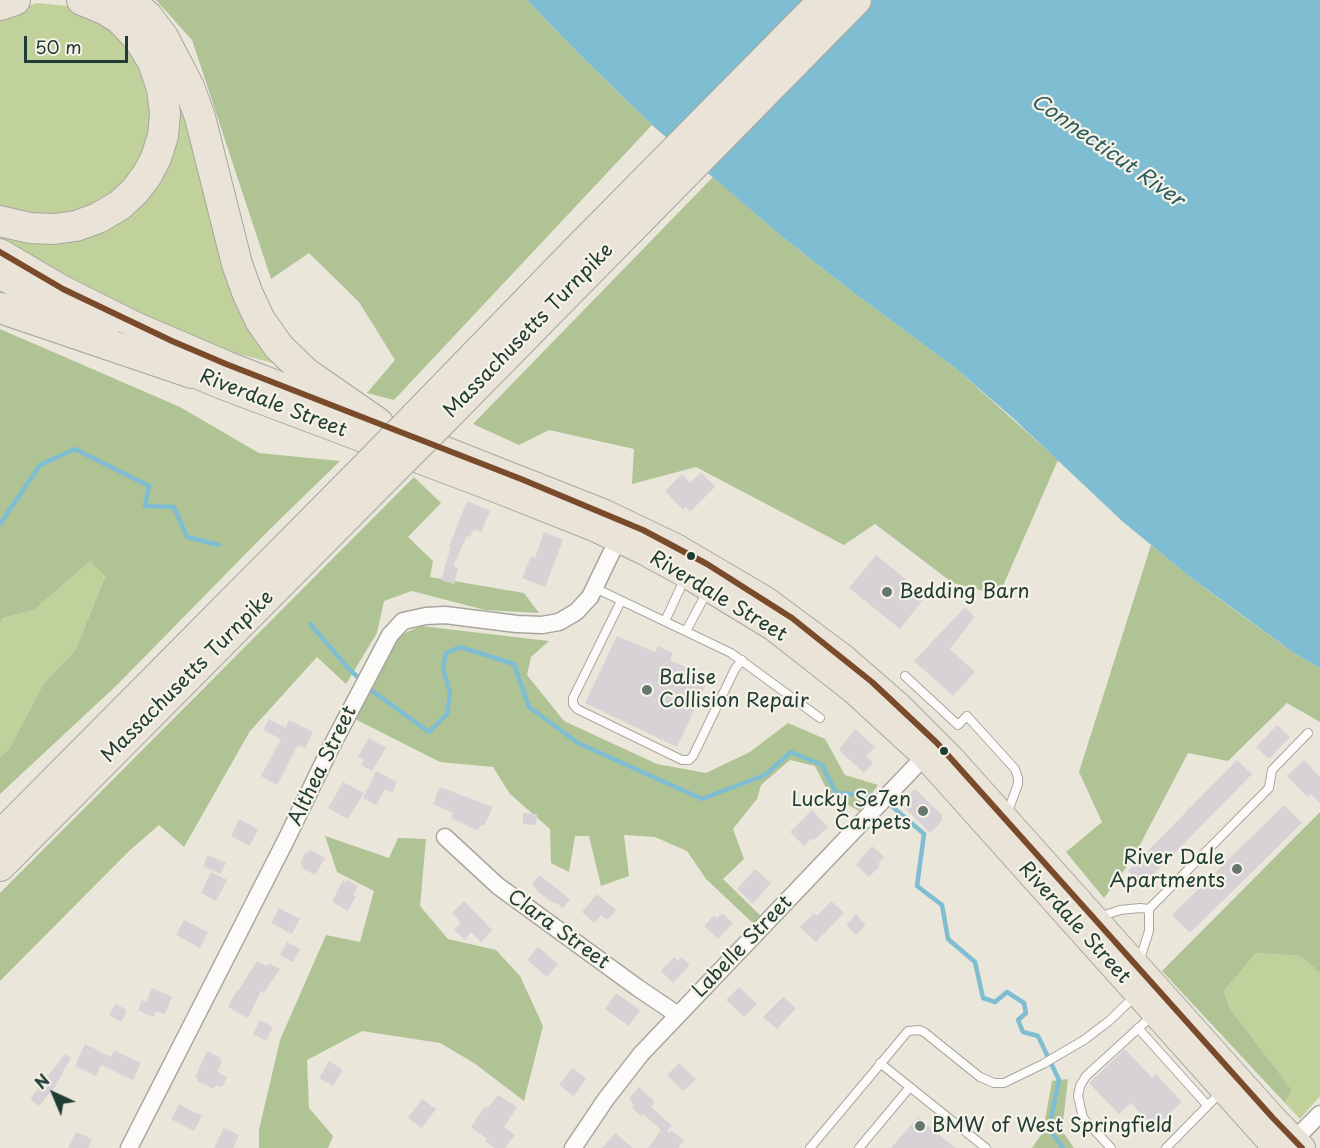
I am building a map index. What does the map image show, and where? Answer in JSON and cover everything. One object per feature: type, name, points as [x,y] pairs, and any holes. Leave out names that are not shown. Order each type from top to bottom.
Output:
[{"type":"highway","points":[[0,5],[15,0]]},
{"type":"highway","points":[[0,221],[18,226],[48,229],[76,226],[92,221],[109,212],[135,191],[156,158],[163,136],[165,113],[162,89],[153,62],[139,39],[120,19],[82,0]]},
{"type":"highway","points":[[129,0],[148,16],[164,37],[189,87],[200,117],[237,264],[260,320],[279,347],[296,365],[329,391],[378,423]]},
{"type":"highway","name":"Massachusetts Turnpike","points":[[0,836],[427,420],[585,258],[824,0]]},
{"type":"highway","name":"Massachusetts Turnpike","points":[[585,258],[856,0]]},
{"type":"highway","points":[[0,308],[192,373]]},
{"type":"highway","name":"Massachusetts Turnpike","points":[[0,867],[378,469]]},
{"type":"main road","name":"Riverdale Street","points":[[0,252],[63,289],[162,337],[521,479],[621,530],[687,575],[767,624],[815,658],[877,711],[931,750],[1006,818],[1137,965],[1291,1145]]},
{"type":"main road","name":"Riverdale Street","points":[[0,275],[76,318],[192,373],[544,507],[621,530],[707,564],[775,606],[844,658],[920,708],[931,750],[1137,993],[1147,1020],[1215,1097],[1291,1145]]},
{"type":"street","name":"Althea Street","points":[[129,1148],[390,635],[398,625],[410,618],[445,615],[517,624],[551,624],[565,620],[576,612],[595,588],[621,530]]},
{"type":"street","name":"Labelle Street","points":[[573,1148],[623,1076],[678,1015],[931,750]]},
{"type":"street","name":"Clara Street","points":[[446,837],[498,886],[678,1015]]},
{"type":"street","points":[[1291,1145],[1320,1114]]},
{"type":"lane","points":[[665,621],[687,575]]},
{"type":"lane","points":[[595,588],[731,653],[820,718]]},
{"type":"lane","points":[[686,631],[710,588]]},
{"type":"lane","points":[[621,601],[573,698],[573,704],[577,709],[682,760],[689,760],[735,669],[742,660]]},
{"type":"lane","points":[[905,676],[920,708],[958,725],[967,716],[1015,769],[1018,784],[1006,818]]},
{"type":"lane","points":[[1095,918],[1120,910],[1149,909],[1269,788],[1272,770],[1308,733]]},
{"type":"lane","points":[[1137,965],[1149,931],[1149,909]]},
{"type":"lane","points":[[810,1148],[903,1034],[913,1029],[924,1032],[989,1082],[1009,1082],[1096,1031],[1137,993]]},
{"type":"lane","points":[[1111,1148],[1083,1118],[1078,1096],[1086,1076],[1147,1020]]},
{"type":"lane","points":[[880,1063],[986,1148]]},
{"type":"lane","points":[[859,1148],[910,1087]]},
{"type":"lane","points":[[1166,1148],[1215,1097]]},
{"type":"green space","points":[[156,0],[527,0],[652,125],[394,400],[367,393],[395,360],[359,302],[309,253],[271,279],[192,40]]},
{"type":"green space","points":[[37,3],[79,7],[117,30],[147,64],[156,111],[148,155],[124,186],[98,207],[65,218],[0,209],[0,15]]},
{"type":"green space","points":[[163,53],[284,366],[235,353],[147,318],[36,259],[0,237],[0,229],[142,196]]},
{"type":"green space","points":[[713,177],[780,235],[954,367],[1058,460],[999,595],[953,583],[875,524],[844,545],[696,467],[632,484],[634,449],[549,430],[519,445],[473,424]]},
{"type":"green space","points":[[0,329],[180,407],[259,453],[340,461],[117,685],[0,794],[0,757],[9,749],[44,683],[75,651],[105,576],[90,561],[34,610],[3,618],[0,623]]},
{"type":"green space","points":[[414,477],[441,503],[408,537],[433,561],[430,577],[524,593],[539,613],[485,610],[412,591],[384,601],[377,633],[346,684],[317,657],[250,731],[184,847],[159,825],[129,851],[0,981],[0,893]]},
{"type":"green space","points":[[1151,545],[1233,609],[1294,653],[1320,668],[1320,722],[1287,703],[1228,761],[1188,753],[1133,858],[1104,898],[1066,852],[1102,822],[1079,772]]},
{"type":"green space","points":[[90,561],[105,575],[75,651],[44,683],[9,749],[0,757],[0,623],[3,618],[34,610]]},
{"type":"green space","points":[[421,626],[549,641],[531,657],[527,675],[564,721],[657,764],[706,773],[750,752],[788,723],[825,739],[845,775],[878,785],[859,811],[829,794],[815,766],[790,760],[761,785],[757,799],[733,829],[744,859],[723,879],[762,917],[756,926],[706,879],[687,851],[655,837],[624,835],[629,876],[601,886],[589,836],[575,836],[569,872],[551,863],[550,829],[510,794],[493,767],[440,762],[355,719],[398,636]]},
{"type":"green space","points":[[1320,812],[1320,973],[1300,956],[1256,953],[1224,991],[1229,1007],[1292,1090],[1285,1103],[1162,971]]},
{"type":"green space","points":[[325,836],[389,858],[398,838],[426,839],[420,906],[448,939],[496,950],[520,976],[543,1026],[524,1101],[474,1063],[440,1043],[362,1031],[307,1060],[309,1108],[333,1136],[328,1148],[259,1148],[259,1130],[280,1040],[326,935],[360,942],[374,891],[337,872]]},
{"type":"green space","points":[[1256,953],[1300,956],[1320,973],[1320,1096],[1300,1119],[1285,1103],[1292,1090],[1229,1007],[1224,991]]},
{"type":"green space","points":[[1068,1079],[1062,1131],[1074,1148],[1032,1148],[1043,1132],[1052,1081]]},
{"type":"water","name":"Connecticut River","points":[[527,0],[1320,0],[1320,668],[1294,653],[1190,577],[1122,521],[1014,419],[954,367],[780,235],[652,125]]},
{"type":"building","points":[[701,472],[715,487],[690,512],[686,507],[683,510],[665,491],[682,474],[690,483]]},
{"type":"building","points":[[467,501],[490,511],[481,532],[474,529],[470,537],[467,536],[453,566],[458,568],[454,584],[441,580],[451,546],[449,546]]},
{"type":"building","points":[[544,532],[563,540],[545,587],[522,578],[531,556],[535,558]]},
{"type":"building","points":[[876,555],[926,596],[900,629],[849,588]]},
{"type":"building","points":[[965,607],[975,617],[950,649],[975,672],[953,696],[914,661]]},
{"type":"building","points":[[617,636],[655,652],[658,646],[673,653],[670,660],[709,678],[677,747],[585,703]]},
{"type":"building","points":[[269,719],[286,728],[289,720],[313,732],[305,748],[298,745],[277,785],[261,776],[281,739],[263,730]]},
{"type":"building","points":[[1277,725],[1290,737],[1269,759],[1256,747]]},
{"type":"building","points":[[855,729],[875,747],[866,756],[873,763],[864,773],[839,750]]},
{"type":"building","points":[[369,738],[386,748],[372,771],[361,765],[364,760],[358,757]]},
{"type":"building","name":"River Dale Apartments","points":[[1237,760],[1252,774],[1142,886],[1128,871]]},
{"type":"building","points":[[1304,760],[1320,777],[1320,803],[1311,794],[1307,797],[1287,776]]},
{"type":"building","points":[[376,771],[397,782],[392,793],[385,789],[376,805],[363,798]]},
{"type":"building","points":[[343,782],[364,793],[348,819],[328,808]]},
{"type":"building","points":[[440,787],[493,807],[484,826],[481,824],[478,831],[451,818],[453,813],[433,804]]},
{"type":"building","points":[[915,789],[942,815],[942,821],[930,833],[900,803]]},
{"type":"building","name":"River Dale Apartments","points":[[1284,805],[1302,823],[1190,933],[1172,915]]},
{"type":"building","points":[[812,810],[828,827],[804,846],[790,832]]},
{"type":"building","points":[[523,813],[537,814],[536,825],[523,824]]},
{"type":"building","points":[[239,819],[258,829],[250,846],[231,836]]},
{"type":"building","points":[[872,846],[884,857],[878,864],[880,866],[869,877],[856,865]]},
{"type":"building","points":[[310,850],[325,858],[315,875],[302,868],[303,865],[300,864],[306,852]]},
{"type":"building","points":[[208,855],[226,863],[220,874],[203,866]]},
{"type":"building","points":[[755,869],[771,883],[753,904],[737,889]]},
{"type":"building","points":[[211,872],[227,880],[216,901],[201,893]]},
{"type":"building","points":[[539,875],[570,899],[563,908],[536,890],[532,884]]},
{"type":"building","points":[[343,880],[358,886],[353,895],[356,896],[348,911],[332,902]]},
{"type":"building","points":[[597,894],[616,910],[607,920],[601,915],[594,923],[582,912]]},
{"type":"building","points":[[464,901],[492,930],[481,942],[471,932],[465,940],[454,930],[461,923],[452,913]]},
{"type":"building","points":[[831,901],[844,913],[816,942],[800,927],[814,913],[817,916]]},
{"type":"building","points":[[279,908],[300,919],[292,934],[271,923]]},
{"type":"building","points":[[722,913],[733,923],[718,939],[704,926],[714,915],[717,918]]},
{"type":"building","points":[[856,914],[866,925],[856,935],[846,925]]},
{"type":"building","points":[[184,920],[208,932],[200,948],[176,935]]},
{"type":"building","points":[[287,942],[300,949],[293,962],[280,955]]},
{"type":"building","points":[[538,947],[558,964],[547,977],[527,960]]},
{"type":"building","points":[[674,957],[678,961],[681,957],[690,965],[673,983],[661,971]]},
{"type":"building","points":[[257,961],[280,969],[264,993],[261,991],[248,1018],[228,1007]]},
{"type":"building","points":[[739,987],[757,1004],[744,1017],[726,1000]]},
{"type":"building","points":[[152,988],[172,997],[165,1014],[156,1011],[153,1017],[138,1010],[142,1000],[146,1002]]},
{"type":"building","points":[[616,993],[640,1010],[629,1026],[605,1009]]},
{"type":"building","points":[[783,997],[796,1008],[777,1029],[763,1017]]},
{"type":"building","points":[[115,1004],[127,1010],[121,1022],[109,1015]]},
{"type":"building","points":[[260,1020],[273,1027],[266,1041],[253,1034]]},
{"type":"building","points":[[85,1044],[111,1057],[114,1050],[141,1063],[133,1080],[101,1065],[96,1076],[75,1066]]},
{"type":"building","points":[[1125,1049],[1152,1078],[1156,1074],[1182,1102],[1171,1112],[1174,1116],[1158,1132],[1131,1103],[1119,1114],[1089,1083]]},
{"type":"building","points":[[207,1051],[221,1058],[222,1062],[217,1072],[227,1077],[222,1087],[216,1085],[214,1089],[197,1081],[198,1078],[195,1077]]},
{"type":"building","points":[[65,1054],[71,1058],[54,1088],[39,1106],[30,1099]]},
{"type":"building","points":[[329,1061],[343,1070],[333,1086],[319,1078]]},
{"type":"building","points":[[679,1063],[696,1079],[683,1091],[667,1075]]},
{"type":"building","points":[[573,1068],[586,1079],[574,1096],[559,1085]]},
{"type":"building","points":[[639,1087],[655,1102],[651,1107],[672,1126],[667,1131],[669,1133],[671,1130],[684,1141],[678,1148],[648,1148],[661,1130],[643,1114],[641,1116],[632,1108],[634,1106],[629,1098]]},
{"type":"building","points":[[498,1095],[517,1107],[504,1127],[515,1135],[505,1148],[495,1148],[471,1127],[485,1106],[488,1108]]},
{"type":"building","points":[[422,1099],[436,1109],[422,1128],[408,1118]]},
{"type":"building","points":[[179,1104],[202,1116],[194,1131],[171,1119]]},
{"type":"building","name":"BMW of West Springfield","points":[[918,1117],[955,1148],[891,1148]]},
{"type":"building","points":[[224,1128],[239,1135],[233,1148],[214,1148]]},
{"type":"building","points":[[76,1132],[92,1139],[88,1148],[68,1148]]},
{"type":"building","points":[[615,1133],[633,1148],[602,1148]]},
{"type":"waterway","points":[[0,524],[40,465],[75,449],[149,486],[145,506],[174,507],[187,537],[219,545]]},
{"type":"waterway","points":[[310,624],[349,669],[375,693],[429,732],[447,714],[450,694],[443,667],[446,653],[460,647],[514,664],[529,707],[578,743],[702,799],[765,775],[791,752],[822,765],[836,793],[880,796]]},
{"type":"waterway","points":[[887,802],[924,834],[917,886],[942,905],[948,939],[975,962],[983,998],[995,1002],[1007,992],[1024,1003],[1026,1013],[1018,1020],[1023,1032],[1038,1036],[1059,1080],[1049,1129],[1063,1148]]},
{"type":"transit line","points":[[0,252],[63,289],[172,341],[521,479],[643,530],[707,564],[792,618],[872,682],[937,743],[1302,1148]]},
{"type":"place","name":"Bedding Barn","points":[[887,592]]},
{"type":"place","name":"Balise Collision Repair","points":[[647,690]]},
{"type":"place","name":"Lucky Se7en Carpets","points":[[923,811]]},
{"type":"place","name":"River Dale Apartments","points":[[1237,869]]},
{"type":"place","name":"BMW of West Springfield","points":[[920,1126]]}]
